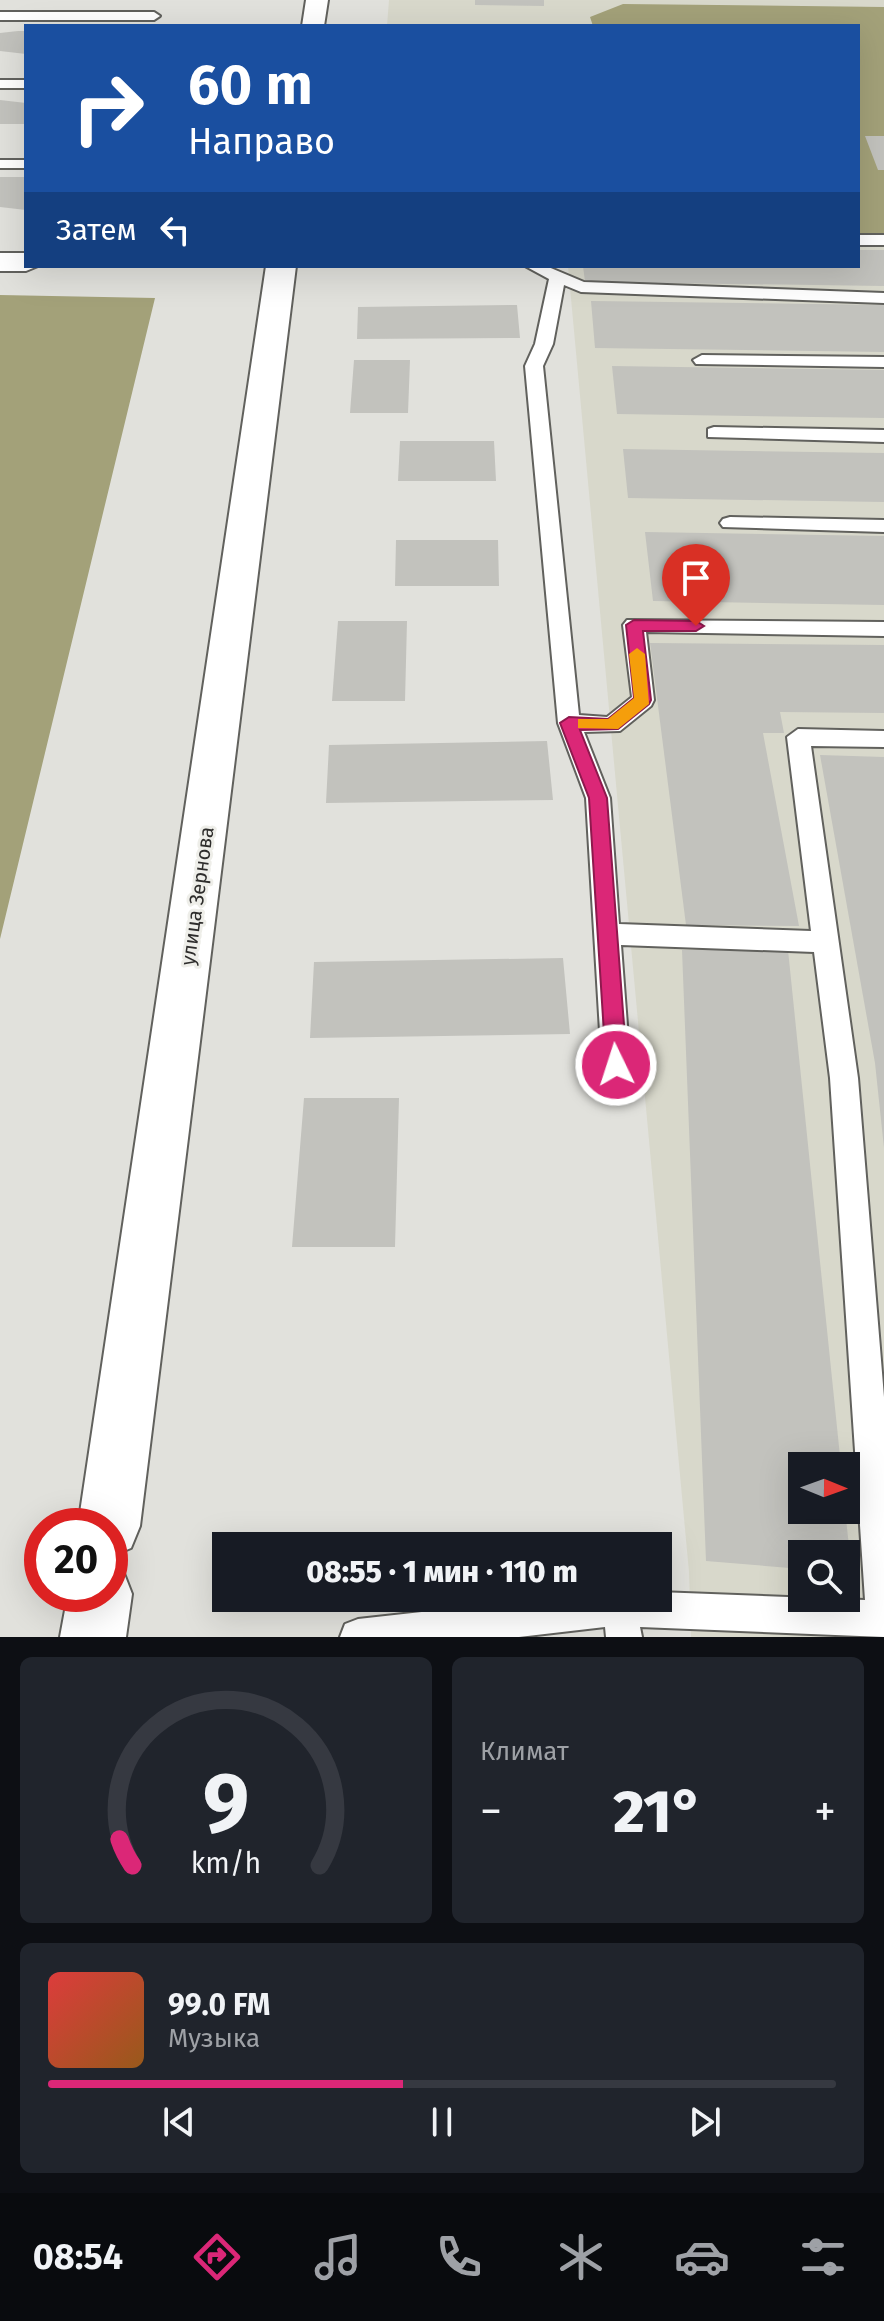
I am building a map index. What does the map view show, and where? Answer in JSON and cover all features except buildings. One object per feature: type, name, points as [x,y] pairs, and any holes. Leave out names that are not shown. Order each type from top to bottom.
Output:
[{"type":"main road","points":[[313,24],[317,0]]},
{"type":"main road","points":[[0,262],[24,262]]},
{"type":"main road","name":"улица Зернова","points":[[111,1508],[281,268]]},
{"type":"main road","points":[[93,1637],[97,1612]]},
{"type":"lane","points":[[0,16],[154,16]]},
{"type":"lane","points":[[0,84],[24,84]]},
{"type":"lane","points":[[0,164],[24,164]]},
{"type":"lane","points":[[860,240],[884,240]]},
{"type":"lane","points":[[537,268],[581,287],[884,298]]},
{"type":"lane","points":[[557,277],[544,344],[534,366],[569,723],[598,798],[616,1065]]},
{"type":"lane","points":[[702,360],[884,362]]},
{"type":"lane","points":[[714,433],[884,436]]},
{"type":"lane","points":[[730,523],[884,526]]},
{"type":"lane","points":[[569,723],[612,725],[643,700],[634,625],[884,629]]},
{"type":"lane","points":[[358,1637],[622,1622],[884,1617],[844,1078],[798,737],[884,739]]},
{"type":"lane","points":[[608,934],[825,942]]},
{"type":"shaded area","points":[[389,0],[884,0],[884,200],[860,24],[387,24]]},
{"type":"shaded area","points":[[623,4],[884,7],[884,235],[860,235],[860,24],[592,24],[590,17]]},
{"type":"shaded area","points":[[860,235],[884,235],[884,1637],[691,1637],[689,1572],[568,268],[860,268]]},
{"type":"shaded area","points":[[0,295],[155,298],[0,939]]},
{"type":"slow traffic","points":[[585,724],[612,725],[643,700],[637,654]]},
{"type":"route","points":[[616,1065],[598,798],[569,723],[612,725],[643,700],[634,625],[696,626]]}]
